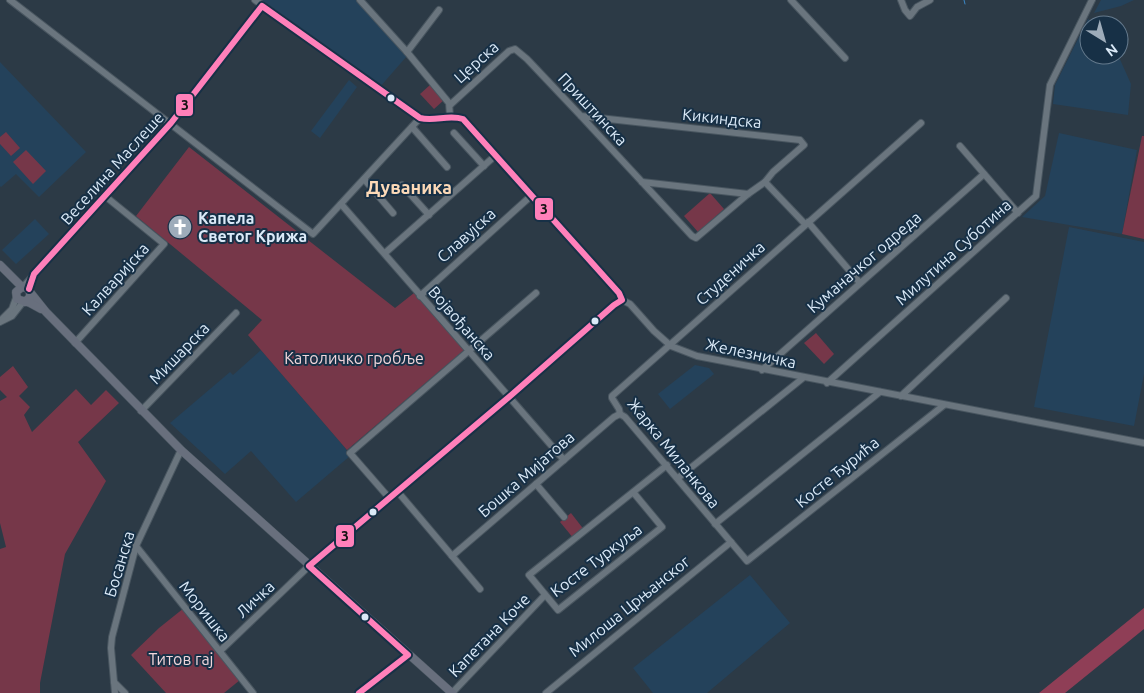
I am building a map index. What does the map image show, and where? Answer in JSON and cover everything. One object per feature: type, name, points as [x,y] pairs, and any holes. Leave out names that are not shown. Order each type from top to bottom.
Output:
[{"type":"main road","points":[[0,265],[20,299],[46,312]]},
{"type":"main road","points":[[7,274],[26,289],[75,343],[181,450],[452,693]]},
{"type":"main road","points":[[20,299],[30,297],[26,289]]},
{"type":"main road","points":[[20,299],[17,290],[26,289]]},
{"type":"street","points":[[10,0],[313,234],[420,118]]},
{"type":"street","points":[[255,0],[420,118],[429,120],[450,116],[450,105],[407,52],[360,0]]},
{"type":"street","points":[[791,0],[845,58]]},
{"type":"street","points":[[901,0],[904,10],[910,16],[916,7],[930,0]]},
{"type":"street","name":"Милутина Суботина","points":[[827,382],[1036,196],[1048,115],[1050,85],[1092,0]]},
{"type":"street","name":"Веселина Маслеше","points":[[26,289],[34,274],[171,123],[262,6]]},
{"type":"street","points":[[407,52],[439,10]]},
{"type":"street","name":"Церска","points":[[450,105],[508,51],[515,49],[523,55]]},
{"type":"street","name":"Приштинска","points":[[523,55],[692,236],[696,238],[765,182]]},
{"type":"street","name":"Железничка","points":[[450,116],[455,116],[466,122],[619,293],[622,300],[630,304],[654,331],[671,346],[697,356],[762,370],[1144,443]]},
{"type":"street","name":"Кикиндска","points":[[581,116],[802,141],[804,146],[783,163],[765,182]]},
{"type":"street","name":"Студеничка","points":[[671,346],[920,123]]},
{"type":"street","points":[[412,128],[447,167]]},
{"type":"street","points":[[454,133],[484,166]]},
{"type":"street","points":[[960,146],[1018,213]]},
{"type":"street","points":[[385,253],[496,156]]},
{"type":"street","name":"Куманачког одреда","points":[[762,370],[984,174]]},
{"type":"street","points":[[364,179],[393,212]]},
{"type":"street","points":[[642,182],[748,194]]},
{"type":"street","points":[[765,182],[807,223],[860,283]]},
{"type":"street","points":[[402,185],[428,215]]},
{"type":"street","name":"Славујска","points":[[420,296],[532,195]]},
{"type":"street","name":"Калваријска","points":[[75,343],[164,244],[105,196]]},
{"type":"street","name":"Војвођанска","points":[[341,204],[564,460]]},
{"type":"street","points":[[390,498],[350,453],[536,293]]},
{"type":"street","points":[[900,396],[1006,298]]},
{"type":"street","points":[[0,322],[20,299]]},
{"type":"street","name":"Личка","points":[[220,651],[309,566],[622,300]]},
{"type":"street","name":"Мишарска","points":[[141,411],[236,313]]},
{"type":"street","name":"Жарка Миланкова","points":[[671,346],[612,396],[612,400],[620,410],[620,414],[625,417],[667,465],[714,524],[747,561]]},
{"type":"street","points":[[678,478],[803,378]]},
{"type":"street","points":[[714,524],[880,392]]},
{"type":"street","name":"Косте Ђурића","points":[[747,561],[944,405]]},
{"type":"street","name":"Бошка Мијатова","points":[[452,556],[614,417],[620,414]]},
{"type":"street","name":"Босанска","points":[[116,693],[111,648],[112,638],[136,546],[181,450]]},
{"type":"street","name":"Косте Туркуља","points":[[634,492],[662,527],[558,610],[529,575],[667,465]]},
{"type":"street","points":[[536,484],[564,517]]},
{"type":"street","points":[[398,492],[480,589]]},
{"type":"street","name":"Милоша Црњанског","points":[[546,693],[731,542]]},
{"type":"street","name":"Моришка","points":[[136,546],[253,693]]},
{"type":"street","name":"Капетана Коче","points":[[452,693],[545,595]]},
{"type":"street","points":[[359,693],[408,655]]},
{"type":"street","points":[[114,682],[125,693]]},
{"type":"shaded area","points":[[260,0],[356,0],[407,56],[379,88]]},
{"type":"shaded area","points":[[1101,0],[1134,0],[1121,6],[1094,13]]},
{"type":"shaded area","points":[[1079,37],[1079,65],[1122,65],[1131,84],[1128,115],[1053,104],[1055,85]]},
{"type":"shaded area","points":[[0,62],[86,152],[39,197],[16,174],[0,186]]},
{"type":"shaded area","points":[[349,80],[357,87],[320,138],[311,131]]},
{"type":"shaded area","points":[[1059,133],[1137,150],[1122,234],[1022,217],[1045,196]]},
{"type":"shaded area","points":[[35,219],[49,234],[16,264],[2,250]]},
{"type":"shaded area","points":[[1069,227],[1144,242],[1144,374],[1134,426],[1034,407]]},
{"type":"shaded area","points":[[261,350],[347,450],[350,456],[296,502],[251,451],[225,474],[170,423],[230,372],[233,375]]},
{"type":"shaded area","points":[[695,365],[709,368],[714,374],[670,409],[658,394]]},
{"type":"shaded area","points":[[750,575],[790,623],[707,693],[653,693],[633,668]]},
{"type":"shaded area","points":[[1144,608],[1144,629],[1065,693],[1039,693]]},
{"type":"green space","points":[[430,85],[444,100],[434,109],[420,94]]},
{"type":"green space","points":[[6,132],[20,148],[11,156],[0,144],[0,137]]},
{"type":"green space","points":[[1142,136],[1144,136],[1144,239],[1122,234]]},
{"type":"green space","name":"Католичко гробље","points":[[189,147],[395,308],[414,293],[464,350],[347,450],[248,335],[262,320],[136,216]]},
{"type":"green space","points":[[26,150],[46,171],[33,184],[13,162]]},
{"type":"green space","points":[[710,193],[724,209],[698,232],[684,216]]},
{"type":"green space","points":[[816,333],[834,354],[824,364],[804,343]]},
{"type":"green space","points":[[13,366],[28,387],[19,396],[30,407],[24,415],[32,432],[76,389],[91,405],[106,390],[119,403],[78,442],[106,481],[65,554],[40,683],[40,693],[0,693],[0,549],[6,547],[0,523],[0,401],[7,397],[0,390],[0,377]]},
{"type":"green space","points":[[571,513],[585,531],[574,539],[560,522]]},
{"type":"green space","name":"Титов гај","points":[[184,608],[240,680],[224,693],[166,693],[131,655],[159,628]]},
{"type":"waterway","points":[[964,0],[965,4]]},
{"type":"transit line","name":"3","points":[[29,289],[34,274],[171,123],[262,6],[420,118],[452,117],[463,119],[619,293],[622,300],[309,566],[408,655],[359,693]]},
{"type":"place","name":"Капела Светог Крижа","points":[[180,227]]},
{"type":"district","name":"Дуваника","points":[[409,187]]}]
